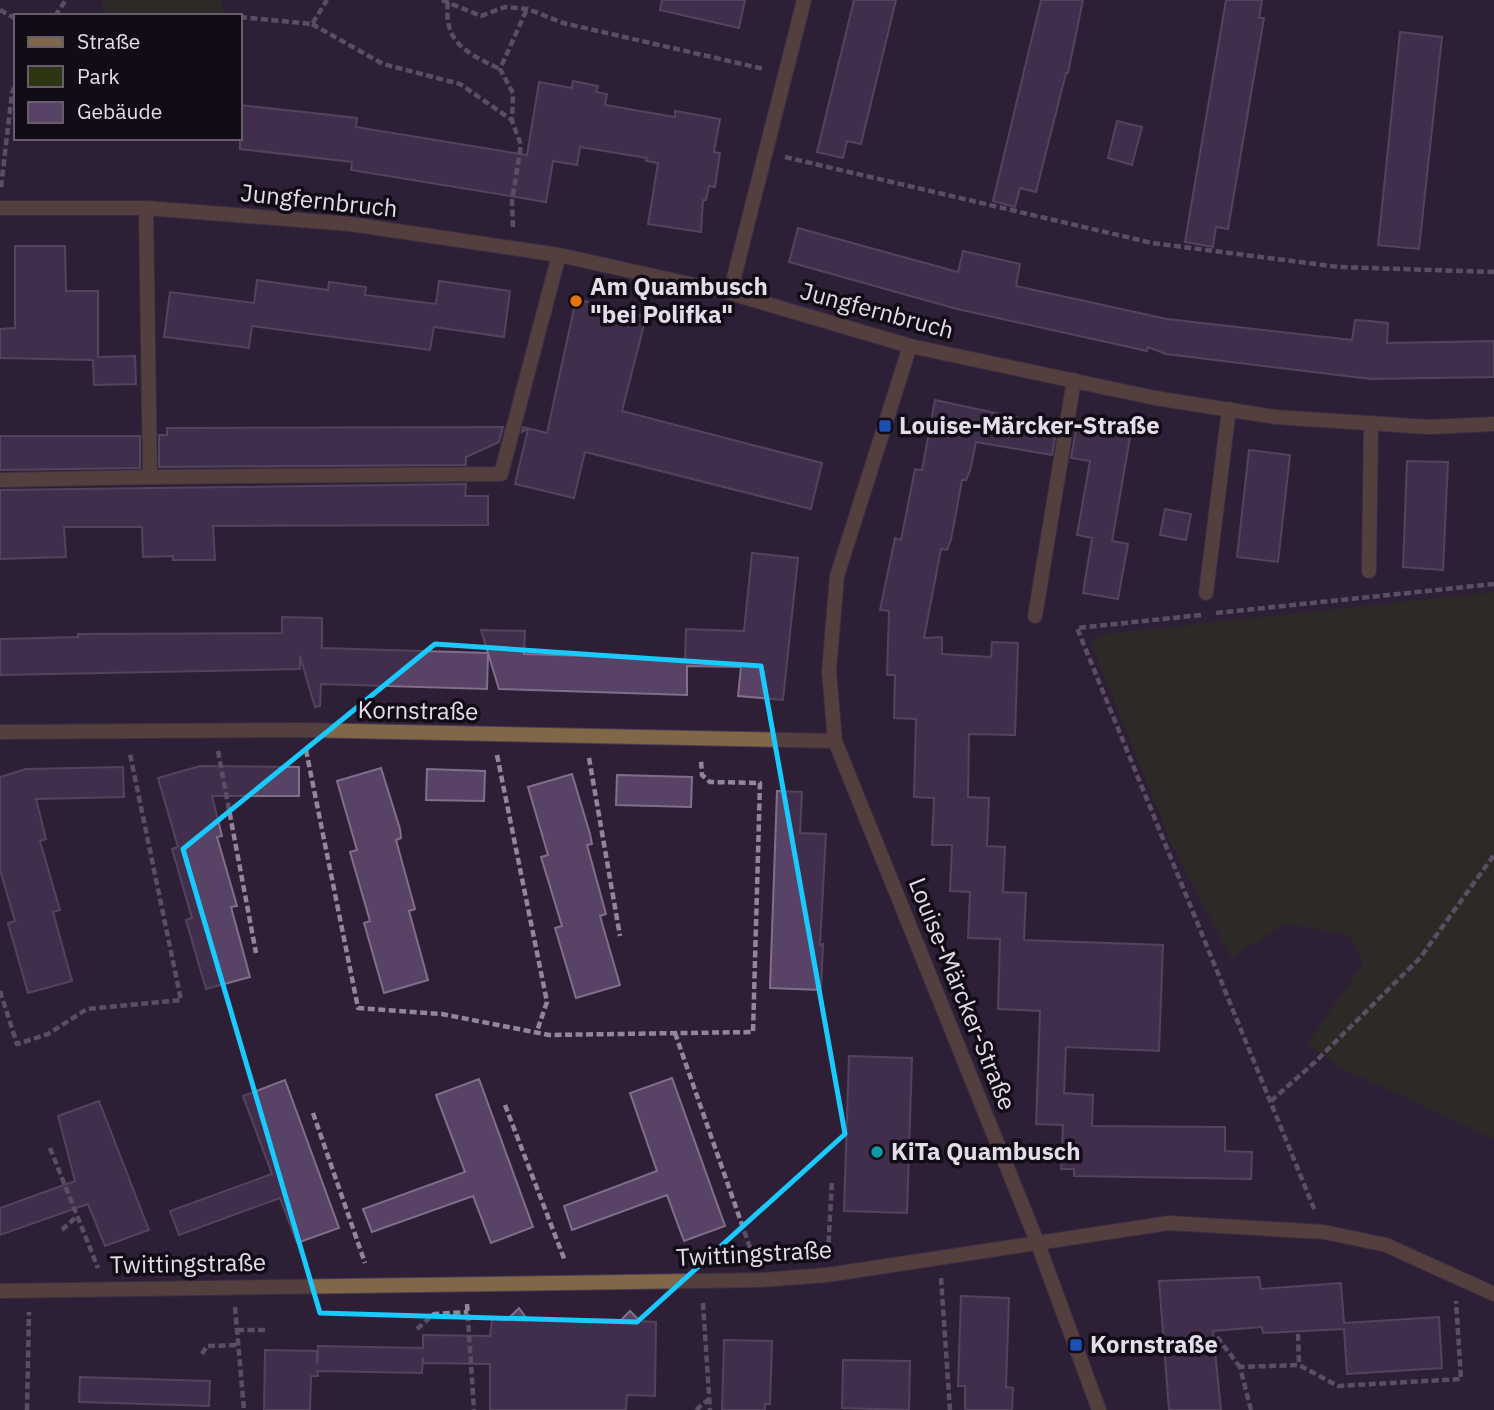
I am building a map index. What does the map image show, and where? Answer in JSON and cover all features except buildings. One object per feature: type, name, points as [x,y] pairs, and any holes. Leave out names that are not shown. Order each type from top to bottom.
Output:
[{"type":"street","points":[[730,293],[804,0]]},
{"type":"street","name":"Jungfernbruch","points":[[0,208],[146,208],[350,224],[559,255],[730,293],[910,346],[1156,398],[1275,417],[1429,427],[1494,424]]},
{"type":"street","points":[[146,208],[150,477]]},
{"type":"street","points":[[0,480],[501,474],[559,255]]},
{"type":"street","name":"Louise-Märcker-Straße","points":[[910,346],[837,576],[829,671],[835,741],[1038,1244],[1100,1410]]},
{"type":"street","points":[[1035,616],[1074,380]]},
{"type":"street","points":[[1206,593],[1229,409]]},
{"type":"street","points":[[1369,572],[1371,423]]},
{"type":"street","name":"Kornstraße","points":[[0,732],[302,730],[835,741]]},
{"type":"street","name":"Twittingstraße","points":[[0,1291],[233,1285],[761,1280],[827,1275],[1169,1223],[1324,1232],[1386,1245],[1494,1294]]},
{"type":"path","points":[[312,24],[327,0]]},
{"type":"path","points":[[507,248],[513,231],[512,201],[521,145],[513,121],[513,93],[500,69],[469,54],[453,38],[445,23],[445,1],[481,16],[505,7],[528,9],[563,23],[785,74]]},
{"type":"path","points":[[500,69],[528,9]]},
{"type":"path","points":[[242,17],[312,24],[383,64],[460,84],[513,121]]},
{"type":"path","points":[[1,190],[14,88]]},
{"type":"path","points":[[766,152],[1152,243],[1339,267],[1494,272]]},
{"type":"path","points":[[1324,1232],[1077,628],[1494,584]]},
{"type":"path","points":[[0,990],[17,1044],[48,1034],[87,1009],[181,1000],[125,730]]},
{"type":"path","points":[[302,730],[358,1008],[442,1014],[549,1035],[753,1032],[760,783],[710,782],[702,775],[699,738]]},
{"type":"path","points":[[214,731],[256,953]]},
{"type":"path","points":[[493,735],[547,1002],[537,1031]]},
{"type":"path","points":[[586,737],[620,936]]},
{"type":"path","points":[[1271,1101],[1315,1062],[1420,958],[1494,855]]},
{"type":"path","points":[[675,1033],[761,1280]]},
{"type":"path","points":[[505,1105],[573,1281]]},
{"type":"path","points":[[313,1113],[373,1284]]},
{"type":"path","points":[[50,1148],[106,1289]]},
{"type":"path","points":[[827,1275],[832,1180]]},
{"type":"path","points":[[62,1230],[77,1216]]},
{"type":"path","points":[[940,1259],[950,1410]]},
{"type":"path","points":[[1240,1367],[1299,1365],[1338,1386],[1461,1378],[1455,1274]]},
{"type":"path","points":[[702,1281],[710,1410]]},
{"type":"path","points":[[466,1282],[474,1410]]},
{"type":"path","points":[[233,1285],[244,1410]]},
{"type":"path","points":[[27,1410],[29,1290]]},
{"type":"path","points":[[416,1329],[434,1314],[468,1312]]},
{"type":"path","points":[[237,1330],[267,1330]]},
{"type":"path","points":[[1298,1334],[1299,1365]]},
{"type":"path","points":[[1217,1337],[1240,1367],[1251,1410]]},
{"type":"path","points":[[202,1354],[207,1346],[238,1345]]},
{"type":"path","points":[[696,1410],[710,1399]]},
{"type":"highlighted area","points":[[435,644],[761,666],[845,1134],[637,1322],[320,1313],[183,849]]},
{"type":"green space","points":[[103,0],[221,0],[224,14],[103,14]]},
{"type":"green space","points":[[1494,592],[1494,1139],[1339,1067],[1307,1044],[1363,963],[1349,935],[1286,924],[1231,958],[1172,845],[1092,646],[1094,639],[1104,634]]},
{"type":"place","name":"Am Quambusch \"bei Polifka\"","points":[[576,301]]},
{"type":"place","name":"Louise-Märcker-Straße","points":[[885,426]]},
{"type":"place","name":"KiTa Quambusch","points":[[877,1152]]},
{"type":"place","name":"Kornstraße","points":[[1076,1345]]}]
